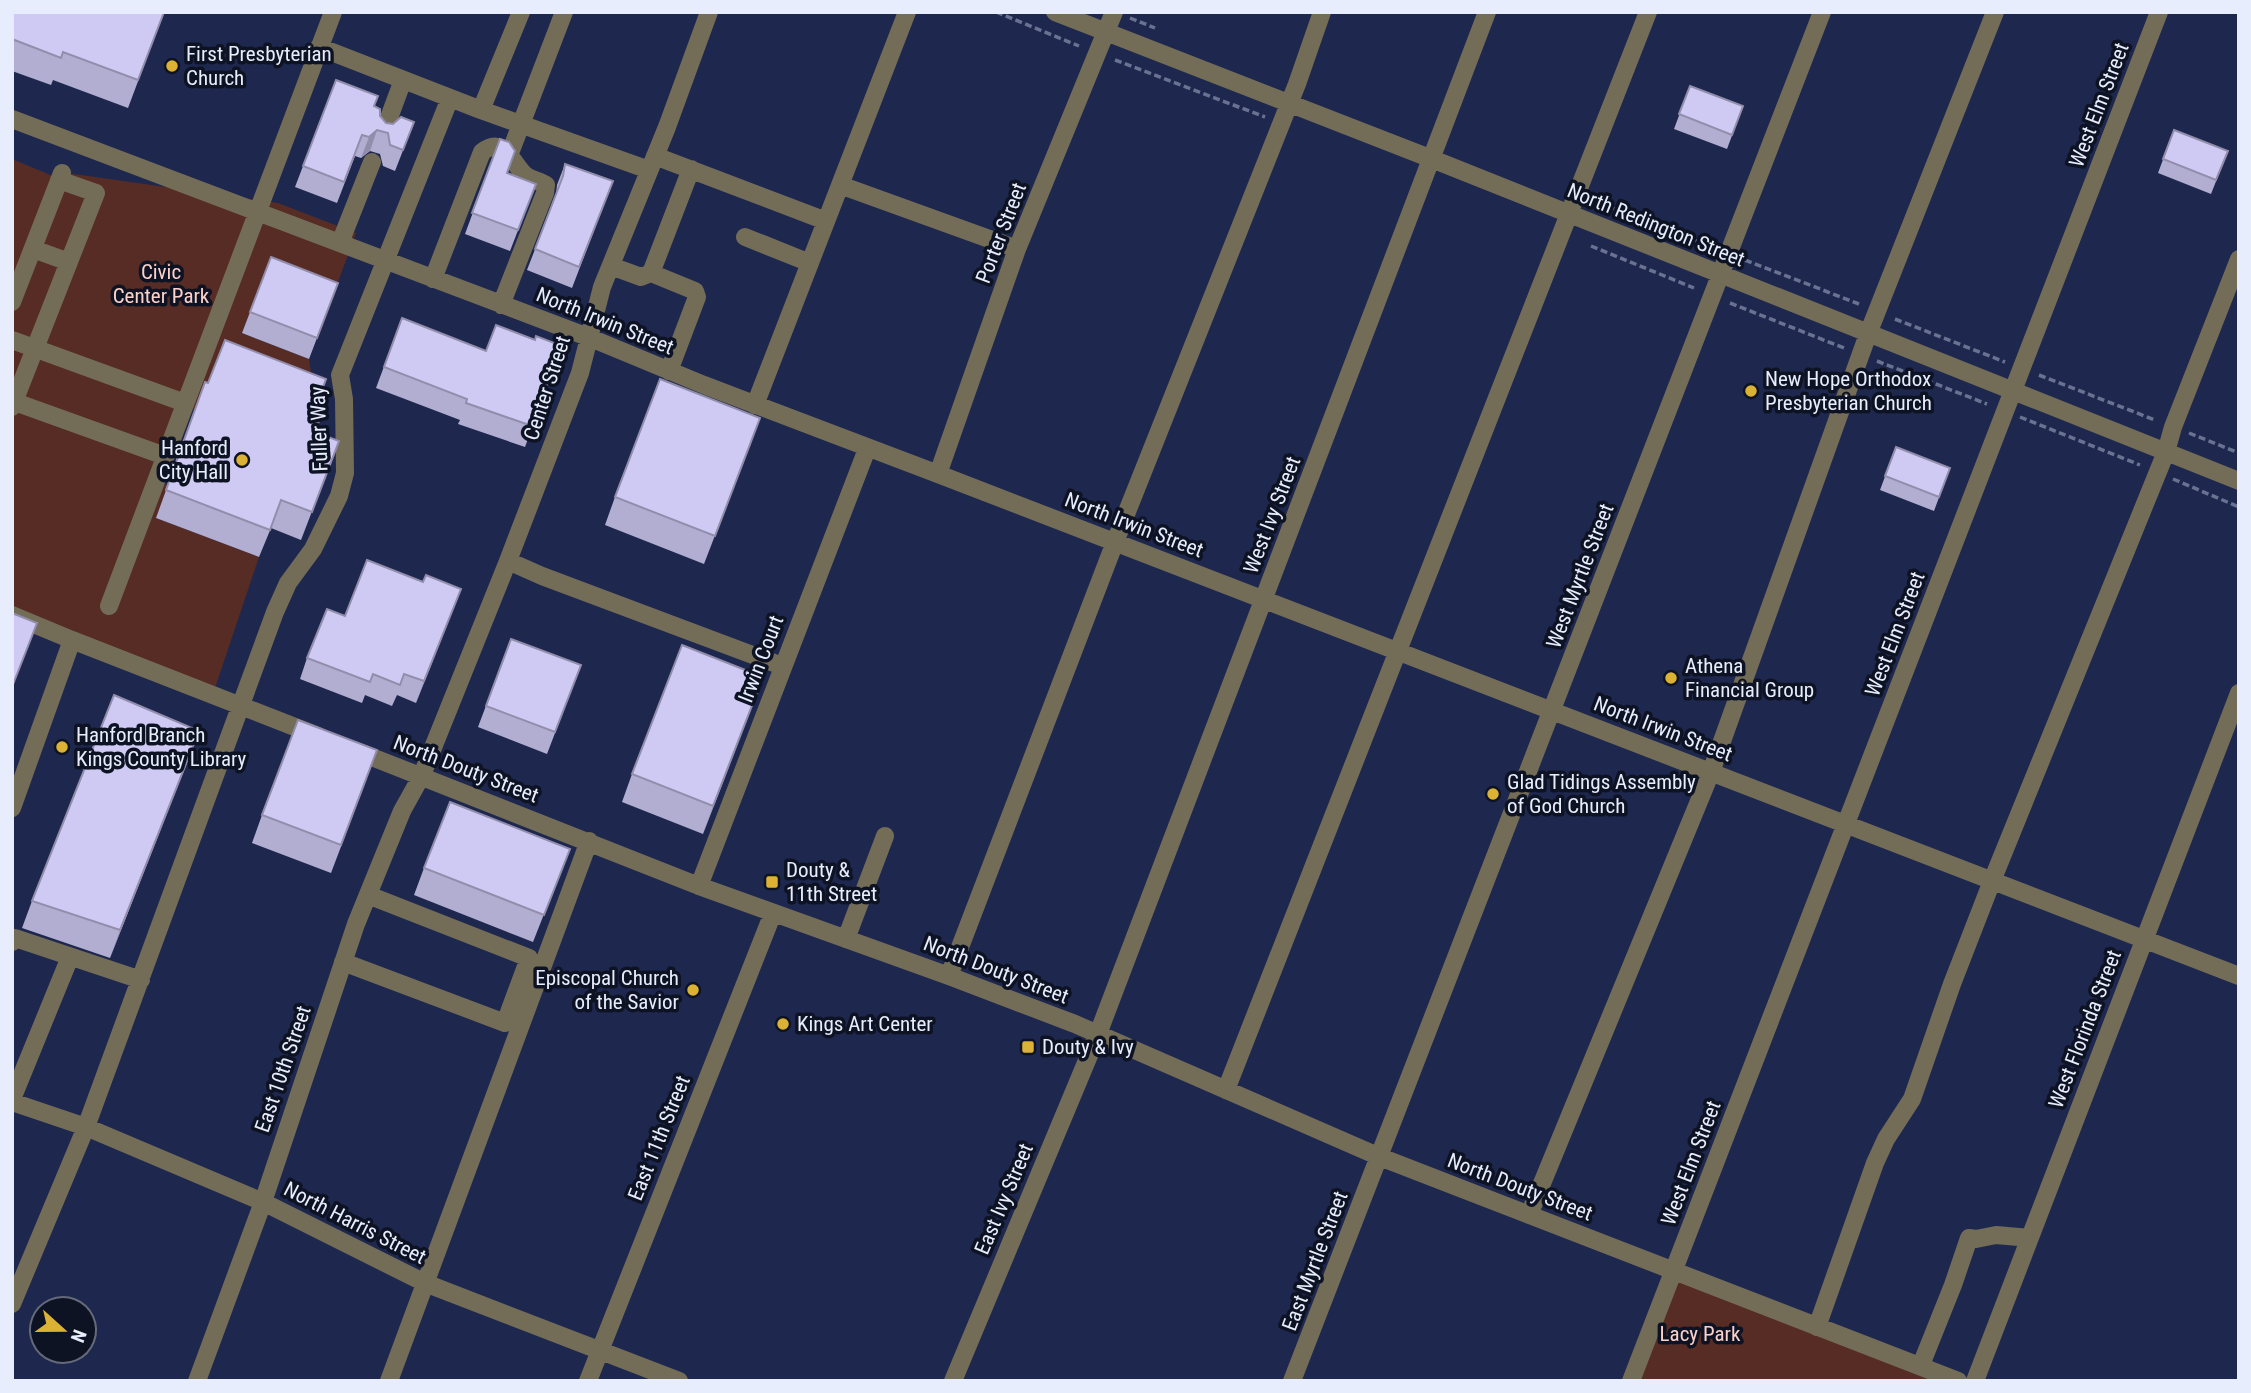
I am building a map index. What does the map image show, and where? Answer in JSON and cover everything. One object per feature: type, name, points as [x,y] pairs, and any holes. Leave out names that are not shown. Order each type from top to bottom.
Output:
[{"type":"street","points":[[108,606],[333,12]]},
{"type":"street","points":[[481,110],[521,12]]},
{"type":"street","points":[[510,153],[564,12]]},
{"type":"street","name":"Center Street","points":[[422,775],[580,373],[602,287],[709,12]]},
{"type":"street","points":[[755,405],[907,12]]},
{"type":"street","name":"North Redington Street","points":[[1055,12],[1289,102],[2239,481]]},
{"type":"street","points":[[949,976],[1322,12]]},
{"type":"street","name":"West Ivy Street","points":[[1098,1034],[1488,12]]},
{"type":"street","points":[[1226,1090],[1648,12]]},
{"type":"street","name":"West Myrtle Street","points":[[1380,1157],[1822,12]]},
{"type":"street","points":[[1529,1215],[1711,772],[1868,334],[1995,12]]},
{"type":"street","name":"West Elm Street","points":[[1631,1381],[2159,12]]},
{"type":"street","name":"Porter Street","points":[[938,474],[1017,249],[1105,31],[1121,15]]},
{"type":"street","points":[[319,47],[521,125],[652,163],[691,169],[826,221]]},
{"type":"street","points":[[383,134],[402,80]]},
{"type":"street","name":"Fuller Way","points":[[12,1304],[86,1127],[275,612],[288,583],[313,549],[339,496],[345,473],[344,398],[340,375],[450,98]]},
{"type":"street","name":"North Irwin Street","points":[[12,119],[588,337],[867,449],[938,474],[2239,976]]},
{"type":"street","points":[[433,279],[482,152],[494,147],[510,153],[526,176],[546,186],[501,305]]},
{"type":"street","points":[[340,243],[372,162]]},
{"type":"street","points":[[651,273],[691,169]]},
{"type":"street","points":[[12,302],[19,264],[33,248],[61,177],[96,193],[13,403],[165,456]]},
{"type":"street","points":[[839,185],[1017,249]]},
{"type":"street","points":[[746,237],[810,263]]},
{"type":"street","points":[[33,248],[69,262]]},
{"type":"street","points":[[1817,1327],[1875,1163],[1886,1139],[1912,1099],[1992,881],[2166,453],[2173,427],[2239,259]]},
{"type":"street","points":[[611,266],[641,276],[651,273],[696,293],[669,371]]},
{"type":"street","points":[[12,340],[186,403]]},
{"type":"street","name":"Irwin Court","points":[[699,886],[867,449]]},
{"type":"street","points":[[508,561],[782,666]]},
{"type":"street","name":"North Douty Street","points":[[12,615],[699,886],[949,976],[1098,1034],[1380,1157],[1958,1381]]},
{"type":"street","points":[[12,808],[72,640]]},
{"type":"street","name":"West Florinda Street","points":[[1975,1381],[2239,693]]},
{"type":"street","name":"East 10th Street","points":[[197,1381],[263,1202],[343,962],[402,811],[422,775]]},
{"type":"street","points":[[846,939],[884,836]]},
{"type":"street","points":[[388,1381],[589,841]]},
{"type":"street","points":[[343,962],[505,1023],[529,958],[368,895]]},
{"type":"street","name":"East 11th Street","points":[[587,1381],[773,913]]},
{"type":"street","points":[[12,942],[15,938],[141,980]]},
{"type":"street","points":[[12,1101],[70,957]]},
{"type":"street","name":"East Ivy Street","points":[[953,1381],[1098,1034]]},
{"type":"street","name":"North Harris Street","points":[[12,1101],[86,1127],[263,1202],[425,1283],[679,1381]]},
{"type":"street","name":"East Myrtle Street","points":[[1292,1381],[1380,1157]]},
{"type":"street","points":[[1921,1365],[1969,1238],[1996,1235],[2030,1238]]},
{"type":"path","points":[[996,12],[1280,123]]},
{"type":"path","points":[[1121,15],[1167,33]]},
{"type":"path","points":[[1577,194],[2239,453]]},
{"type":"path","points":[[1562,233],[1712,296],[2005,411],[2239,507]]},
{"type":"green space","name":"Civic Center Park","points":[[12,159],[60,179],[67,173],[278,203],[356,233],[330,304],[263,279],[242,333],[309,359],[316,407],[198,411],[191,408],[163,483],[168,486],[156,518],[259,557],[213,694],[12,615]]},
{"type":"green space","name":"Lacy Park","points":[[1673,1271],[1958,1381],[1631,1381]]},
{"type":"building","points":[[12,12],[164,12],[138,80],[63,52],[61,58],[12,39]]},
{"type":"building","points":[[336,80],[378,96],[374,106],[380,109],[380,116],[386,123],[393,124],[401,117],[414,122],[403,150],[390,145],[388,133],[377,130],[369,137],[362,135],[344,182],[303,166]]},
{"type":"building","points":[[1690,86],[1743,106],[1732,135],[1679,114]]},
{"type":"building","points":[[2174,130],[2228,151],[2216,180],[2163,159]]},
{"type":"building","points":[[500,139],[509,142],[515,151],[507,173],[536,184],[518,230],[472,213]]},
{"type":"building","points":[[565,164],[613,181],[579,267],[535,249],[563,176]]},
{"type":"building","points":[[271,257],[338,283],[317,338],[250,312]]},
{"type":"building","points":[[402,318],[486,351],[496,325],[535,340],[536,336],[562,346],[532,426],[466,403],[467,399],[384,367]]},
{"type":"building","points":[[225,340],[326,379],[313,415],[320,418],[315,432],[339,441],[312,512],[281,500],[270,530],[166,490],[205,382],[208,383]]},
{"type":"building","points":[[660,379],[760,418],[715,536],[615,497]]},
{"type":"building","points":[[1896,447],[1950,468],[1939,497],[1885,476]]},
{"type":"building","points":[[367,560],[423,582],[426,575],[461,589],[424,681],[404,674],[400,685],[373,674],[370,682],[307,658],[327,609],[345,616]]},
{"type":"building","points":[[12,613],[37,623],[12,687]]},
{"type":"building","points":[[511,639],[581,665],[555,732],[486,706]]},
{"type":"building","points":[[682,645],[763,677],[713,806],[632,774]]},
{"type":"building","points":[[114,695],[199,731],[120,930],[32,901]]},
{"type":"building","points":[[298,720],[377,750],[341,845],[262,815]]},
{"type":"building","points":[[450,802],[570,849],[544,915],[424,868]]},
{"type":"place","name":"First Presbyterian Church","points":[[172,66]]},
{"type":"place","name":"New Hope Orthodox Presbyterian Church","points":[[1751,391]]},
{"type":"place","name":"Hanford City Hall","points":[[242,460]]},
{"type":"place","name":"Athena Financial Group","points":[[1671,678]]},
{"type":"place","name":"Hanford Branch Kings County Library","points":[[62,747]]},
{"type":"place","name":"Glad Tidings Assembly of God Church","points":[[1493,794]]},
{"type":"place","name":"Douty & 11th Street","points":[[772,882]]},
{"type":"place","name":"Episcopal Church of the Savior","points":[[693,990]]},
{"type":"place","name":"Kings Art Center","points":[[783,1024]]},
{"type":"place","name":"Douty & Ivy","points":[[1028,1047]]}]
